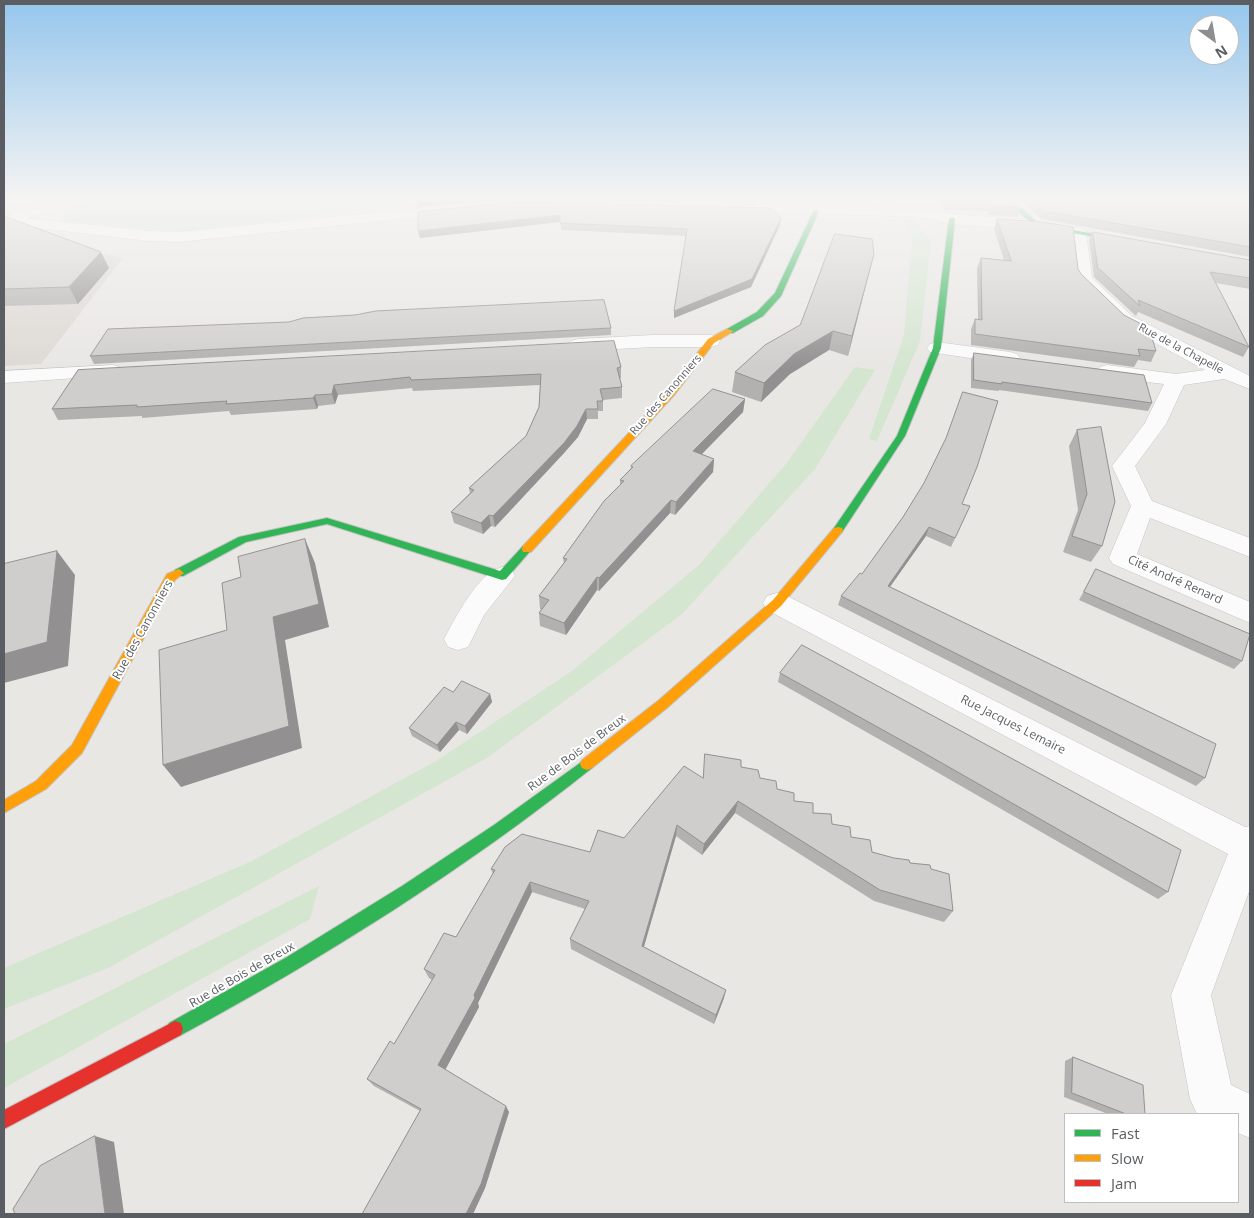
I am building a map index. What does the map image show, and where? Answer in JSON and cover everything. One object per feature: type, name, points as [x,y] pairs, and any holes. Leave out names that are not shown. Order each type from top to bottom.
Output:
[{"type":"street","name":"Rue des Canonniers","points":[[458,639],[474,608],[672,392],[711,342],[760,314],[778,294],[795,256]]},
{"type":"street","name":"Rue de Bois de Breux","points":[[4,1120],[239,995],[374,912],[480,843],[663,704],[777,603],[831,541],[870,485],[900,436],[937,348],[948,256]]},
{"type":"street","name":"Rue de la Chapelle","points":[[1081,256],[1084,278],[1126,320],[1226,373],[1250,383]]},
{"type":"street","points":[[564,346],[653,341],[711,342]]},
{"type":"street","points":[[937,348],[1033,361]]},
{"type":"street","points":[[1090,368],[1176,380],[1226,373]]},
{"type":"street","points":[[4,377],[126,371]]},
{"type":"street","points":[[1176,380],[1155,424],[1124,466],[1143,506],[1250,548]]},
{"type":"street","name":"Cité André Renard","points":[[1143,506],[1122,558],[1250,613]]},
{"type":"street","name":"Rue des Canonniers","points":[[4,807],[41,785],[77,749],[171,577],[243,539],[327,521],[502,576]]},
{"type":"street","name":"Rue Jacques Lemaire","points":[[777,603],[1250,846],[1191,996],[1212,1099],[1250,1116]]},
{"type":"shaded area","points":[[63,256],[113,256],[123,258],[41,364],[4,366],[4,279]]},
{"type":"green space","points":[[911,256],[929,256],[920,341],[877,441],[869,439],[904,335]]},
{"type":"green space","points":[[855,367],[875,370],[815,469],[681,615],[487,758],[108,968],[4,1009],[4,968],[252,861],[436,761],[572,671],[699,565],[786,464]]},
{"type":"green space","points":[[319,886],[310,919],[4,1088],[4,1044]]},
{"type":"building","points":[[4,256],[97,256],[69,287],[4,289]]},
{"type":"building","points":[[683,256],[763,256],[752,279],[674,311]]},
{"type":"building","points":[[827,256],[874,256],[852,336],[833,331],[794,354],[764,383],[735,372],[765,345],[800,325]]},
{"type":"building","points":[[1009,256],[1076,256],[1078,269],[1081,274],[1124,315],[1149,328],[1156,351],[1138,349],[1140,356],[975,334],[975,319],[982,320],[981,258],[1011,261]]},
{"type":"building","points":[[1096,256],[1227,256],[1250,260],[1250,278],[1210,272],[1249,347],[1138,300],[1140,306],[1098,268]]},
{"type":"building","points":[[604,300],[611,328],[90,356],[108,329],[289,322],[303,318],[355,315],[376,311]]},
{"type":"building","points":[[614,341],[621,367],[617,368],[622,387],[600,389],[603,401],[597,401],[598,409],[586,409],[577,426],[564,443],[493,516],[489,515],[481,523],[451,512],[474,490],[469,488],[526,436],[539,407],[541,374],[411,380],[410,377],[334,385],[332,394],[315,395],[313,398],[226,404],[227,401],[137,407],[137,405],[52,409],[78,370]]},
{"type":"building","points":[[974,353],[1144,375],[1152,403],[1002,382],[1002,384],[974,380]]},
{"type":"building","points":[[713,389],[745,399],[693,451],[714,459],[676,502],[671,500],[599,578],[597,577],[564,623],[539,613],[549,600],[539,596],[567,559],[563,558],[604,501],[624,481],[620,480],[633,467],[631,466]]},
{"type":"building","points":[[963,392],[998,401],[977,467],[962,504],[970,506],[955,538],[929,527],[888,586],[1216,744],[1205,778],[841,596],[860,573],[862,574],[903,517],[924,483],[946,438]]},
{"type":"building","points":[[1101,427],[1115,502],[1102,546],[1072,536],[1087,494],[1077,430]]},
{"type":"building","points":[[305,539],[319,604],[273,617],[289,726],[163,765],[159,650],[227,630],[222,583],[241,577],[238,557]]},
{"type":"building","points":[[57,551],[47,642],[4,654],[4,564]]},
{"type":"building","points":[[1096,569],[1250,634],[1242,661],[1084,592]]},
{"type":"building","points":[[802,645],[1181,850],[1168,892],[780,673]]},
{"type":"building","points":[[462,681],[490,694],[465,726],[456,722],[437,745],[409,728],[444,687],[453,692]]},
{"type":"building","points":[[705,754],[741,760],[741,767],[758,770],[760,778],[776,781],[777,789],[794,793],[794,801],[813,803],[813,813],[831,814],[832,824],[850,827],[851,837],[870,840],[872,852],[909,860],[910,863],[930,865],[931,869],[949,874],[953,911],[880,890],[738,801],[704,844],[677,825],[642,946],[726,990],[716,1015],[570,939],[589,901],[530,882],[474,995],[475,998],[438,1065],[506,1106],[481,1184],[466,1214],[362,1214],[421,1109],[367,1079],[390,1041],[394,1044],[435,975],[424,969],[444,933],[456,937],[495,870],[491,869],[505,847],[522,834],[590,852],[598,830],[624,838],[684,766],[703,778]]},
{"type":"building","points":[[1073,1057],[1143,1085],[1145,1113],[1123,1113],[1072,1093]]},
{"type":"building","points":[[95,1136],[105,1214],[15,1214],[13,1209],[40,1166]]},
{"type":"traffic: fast","points":[[730,331],[760,314],[778,294],[795,256]]},
{"type":"traffic: fast","points":[[838,530],[901,436],[937,348],[948,256]]},
{"type":"traffic: fast","points":[[179,573],[243,539],[327,521],[502,576],[527,549]]},
{"type":"traffic: fast","points":[[175,1029],[292,963],[407,891],[521,814],[587,764]]},
{"type":"traffic: slow","points":[[527,549],[672,392],[711,341],[730,331]]},
{"type":"traffic: slow","points":[[587,764],[663,704],[777,603],[838,530]]},
{"type":"traffic: slow","points":[[4,807],[41,785],[77,749],[171,577],[179,573]]},
{"type":"traffic: jam","points":[[4,1120],[175,1029]]}]
